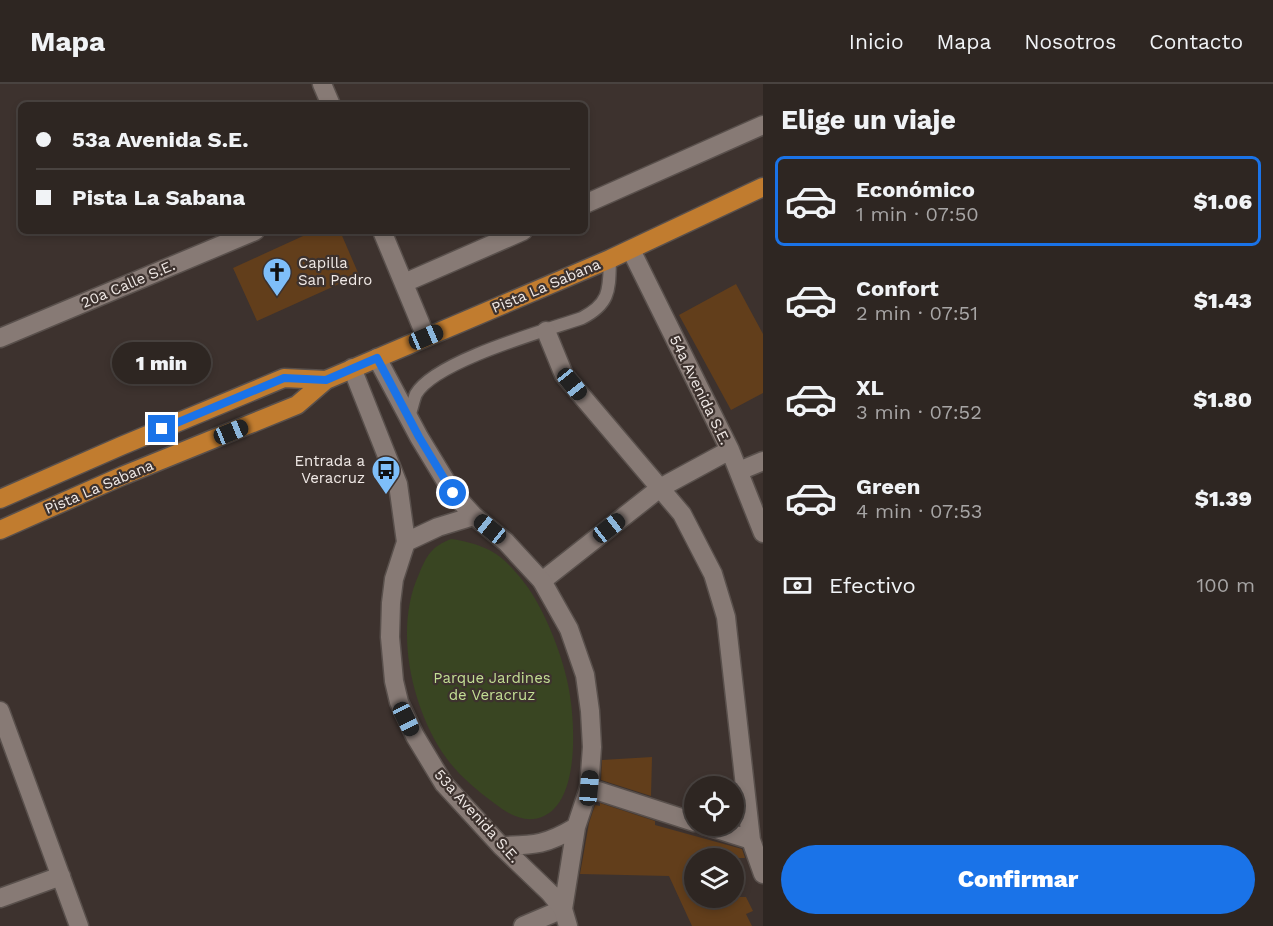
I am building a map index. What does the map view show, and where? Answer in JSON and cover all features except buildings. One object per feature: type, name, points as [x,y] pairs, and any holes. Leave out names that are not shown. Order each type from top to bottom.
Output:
[{"type":"main road","name":"Pista La Sabana","points":[[0,530],[122,476],[297,405],[326,380],[631,250],[763,187]]},
{"type":"main road","name":"Pista La Sabana","points":[[0,499],[284,378],[326,380]]},
{"type":"street","points":[[322,84],[330,102]]},
{"type":"street","points":[[588,203],[763,125]]},
{"type":"street","name":"20a Calle S.E.","points":[[0,338],[248,234]]},
{"type":"street","points":[[383,234],[426,337]]},
{"type":"street","points":[[404,283],[516,234]]},
{"type":"street","name":"54a Avenida S.E.","points":[[631,250],[730,450],[763,533]]},
{"type":"street","points":[[546,331],[564,375],[682,514],[713,574],[726,617],[752,840],[763,874]]},
{"type":"street","points":[[377,358],[453,493],[474,516],[506,542],[542,581],[569,629],[585,675],[592,747],[589,788],[576,827],[566,918],[523,926]]},
{"type":"street","name":"53a Avenida S.E.","points":[[352,368],[398,484],[406,542],[394,579],[390,637],[394,681],[399,702],[414,736],[438,776],[501,846],[550,893],[566,918]]},
{"type":"street","points":[[542,581],[660,488],[730,450]]},
{"type":"street","points":[[739,471],[763,461]]},
{"type":"street","points":[[406,542],[438,527],[474,516]]},
{"type":"street","points":[[0,711],[79,926]]},
{"type":"street","points":[[589,788],[684,819]]},
{"type":"street","points":[[501,846],[532,845],[554,840],[576,827]]},
{"type":"street","points":[[739,836],[752,840]]},
{"type":"street","points":[[0,898],[61,876]]},
{"type":"lane","points":[[409,416],[416,394],[430,378],[446,368],[596,311],[608,292],[610,259]]},
{"type":"green space","name":"Parque Jardines de Veracruz","points":[[451,539],[489,550],[502,558],[516,573],[532,593],[544,615],[563,665],[572,716],[571,766],[563,796],[555,808],[544,816],[531,819],[518,817],[505,811],[480,792],[447,759],[431,733],[422,712],[410,665],[407,641],[408,618],[412,595],[427,557],[439,545]]},
{"type":"place","name":"Capilla San Pedro","points":[[277,298]]},
{"type":"place","name":"Entrada a Veracruz","points":[[386,496]]},
{"type":"route","points":[[162,429],[284,378],[326,380],[377,358],[419,437],[453,493]]}]
